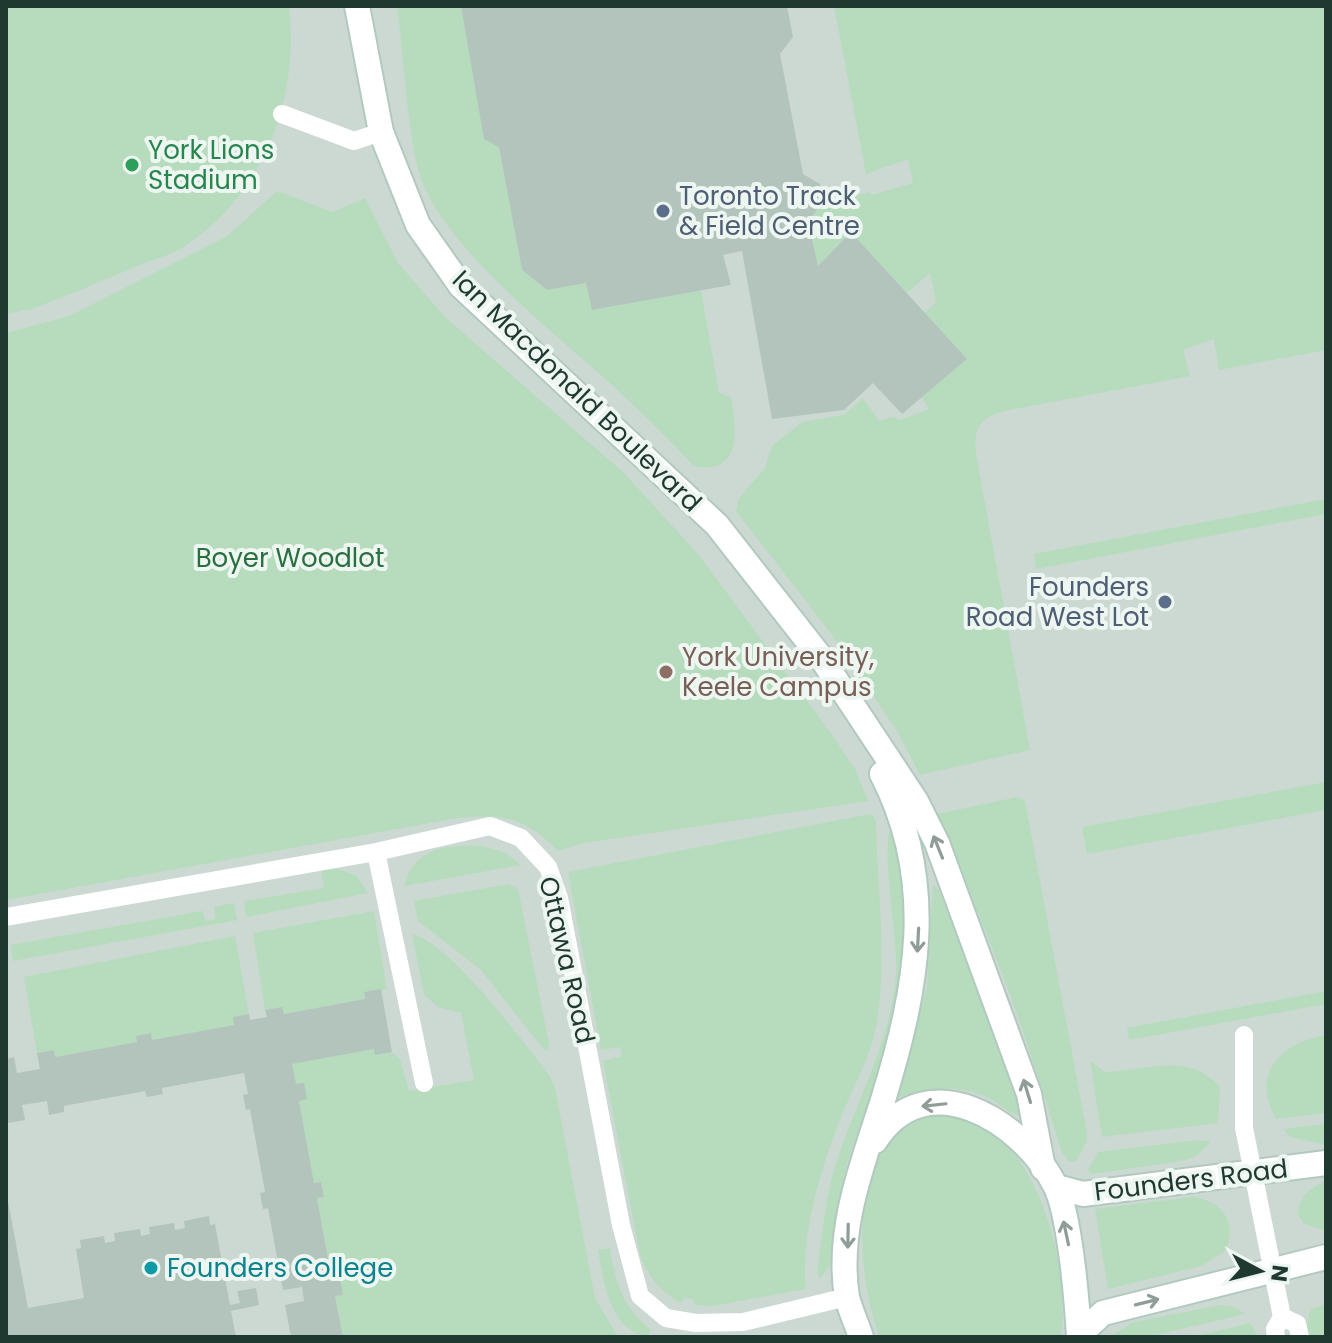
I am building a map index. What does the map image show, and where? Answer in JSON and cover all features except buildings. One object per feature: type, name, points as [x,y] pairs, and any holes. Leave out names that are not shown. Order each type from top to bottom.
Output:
[{"type":"street","name":"Ian Macdonald Boulevard","points":[[357,6],[381,132],[418,225],[461,286],[717,525],[822,659],[916,801],[937,843],[1029,1094],[1071,1254],[1079,1336]]},
{"type":"street","name":"Ian Macdonald Boulevard","points":[[822,659],[897,803],[912,866],[919,930],[910,1003],[848,1220],[847,1297],[861,1337]]},
{"type":"street","name":"Ian Macdonald Boulevard","points":[[863,1159],[883,1127],[896,1115],[924,1105],[956,1103],[985,1113],[1007,1126],[1050,1178]]},
{"type":"street","name":"Founders Road","points":[[1050,1178],[1083,1194],[1326,1163]]},
{"type":"street","points":[[1079,1336],[1103,1313],[1326,1257]]},
{"type":"lane","points":[[282,114],[354,141],[381,132]]},
{"type":"lane","name":"Ottawa Road","points":[[6,917],[376,852],[490,826],[521,838],[548,867],[559,898],[621,1225],[640,1296],[666,1318],[744,1329],[847,1297]]},
{"type":"lane","points":[[376,852],[424,1083]]},
{"type":"lane","points":[[1244,1035],[1244,1128],[1282,1317],[1275,1329],[1276,1337]]},
{"type":"lane","points":[[1282,1317],[1297,1324],[1300,1337]]},
{"type":"shaded area","name":"York University, Keele Campus","points":[[6,6],[1326,6],[1326,1337],[6,1337]]},
{"type":"green space","name":"York Lions Stadium","points":[[6,6],[289,6],[291,40],[282,108],[271,141],[256,171],[213,224],[174,252],[32,309],[6,314]]},
{"type":"green space","points":[[397,6],[461,6],[499,147],[522,270],[547,290],[586,283],[592,310],[701,290],[719,393],[731,397],[733,409],[733,446],[722,464],[694,466],[612,385],[501,286],[448,227],[429,197],[418,169]]},
{"type":"green space","points":[[834,6],[1326,6],[1326,350],[1219,370],[1214,339],[1183,350],[1190,376],[1004,411],[984,421],[977,431],[976,454],[1030,750],[920,775],[897,731],[832,635],[736,511],[739,498],[765,468],[772,446],[802,422],[844,415],[863,398],[879,421],[893,417],[901,420],[929,409],[922,397],[967,359],[925,313],[936,302],[930,273],[907,293],[851,232],[818,266],[808,221],[824,201],[870,192],[872,195],[913,183],[908,159],[866,174]]},
{"type":"green space","name":"Boyer Woodlot","points":[[277,191],[332,212],[365,198],[398,263],[446,318],[623,472],[698,554],[830,732],[855,769],[868,801],[584,843],[558,851],[546,839],[512,820],[500,817],[457,818],[6,900],[6,333],[69,316],[226,237]]},
{"type":"green space","points":[[1326,499],[1326,514],[1036,569],[1034,554]]},
{"type":"green space","points":[[1326,782],[1326,810],[1087,854],[1082,827]]},
{"type":"green space","points":[[1017,797],[1025,801],[1087,1133],[1087,1141],[1076,1161],[1069,1161],[1062,1153],[1005,981],[933,815]]},
{"type":"green space","points":[[871,814],[876,820],[882,950],[876,1027],[820,1176],[806,1245],[806,1289],[712,1306],[695,1305],[693,1299],[685,1298],[681,1303],[656,1284],[640,1255],[603,1061],[622,1056],[620,1047],[601,1050],[568,872]]},
{"type":"green space","points":[[892,825],[904,917],[897,1011],[882,1072],[849,1157],[830,1265],[820,1279],[817,1274],[824,1216],[833,1174],[880,1047],[893,1000],[896,960],[888,873]]},
{"type":"green space","points":[[456,846],[482,846],[504,852],[521,865],[404,886],[415,863],[424,856]]},
{"type":"green space","points":[[334,868],[356,875],[368,893],[246,917],[244,901],[324,888],[321,870]]},
{"type":"green space","points":[[509,884],[518,889],[548,1039],[549,1048],[545,1051],[481,970],[418,921],[414,901]]},
{"type":"green space","points":[[933,884],[938,889],[988,1004],[1012,1072],[1019,1115],[987,1097],[965,1090],[943,1089],[900,1097],[896,1095],[927,988]]},
{"type":"green space","points":[[234,903],[237,920],[13,961],[10,945],[203,911],[205,921],[215,919],[214,907]]},
{"type":"green space","points":[[374,911],[387,989],[364,992],[365,999],[284,1014],[282,1007],[265,1010],[253,933]]},
{"type":"green space","points":[[412,934],[428,941],[465,974],[505,1018],[549,1075],[555,1088],[595,1298],[618,1337],[343,1337],[335,1296],[342,1294],[339,1279],[332,1281],[317,1198],[324,1197],[321,1182],[314,1183],[292,1064],[374,1049],[375,1055],[392,1052],[400,1059],[409,1091],[474,1080],[461,1013],[438,1007],[424,995]]},
{"type":"green space","points":[[235,936],[249,1014],[233,1017],[234,1025],[152,1040],[150,1033],[136,1036],[137,1042],[55,1057],[53,1050],[37,1053],[24,977]]},
{"type":"green space","points":[[1326,991],[1326,1004],[1129,1040],[1127,1028]]},
{"type":"green space","points":[[1326,1035],[1326,1113],[1276,1119],[1267,1088],[1274,1063],[1296,1045]]},
{"type":"green space","points":[[1090,1061],[1105,1072],[1166,1066],[1195,1069],[1220,1087],[1218,1123],[1102,1137]]},
{"type":"green space","points":[[949,1114],[989,1128],[1012,1151],[1028,1174],[1040,1199],[1057,1255],[1063,1311],[1061,1337],[880,1337],[866,1285],[863,1255],[866,1193],[875,1165],[888,1141],[907,1124],[933,1115]]},
{"type":"green space","points":[[1326,1124],[1326,1143],[1322,1144],[1291,1137],[1283,1129]]},
{"type":"green space","points":[[1198,1140],[1211,1142],[1195,1157],[1182,1161],[1092,1174],[1088,1170],[1098,1152]]},
{"type":"green space","points":[[1326,1181],[1326,1231],[1303,1223],[1298,1214],[1306,1193]]},
{"type":"green space","points":[[1192,1197],[1212,1203],[1225,1215],[1230,1232],[1224,1252],[1201,1266],[1108,1289],[1095,1209]]},
{"type":"green space","points":[[610,1248],[622,1294],[633,1312],[651,1330],[647,1337],[634,1333],[624,1325],[610,1302],[598,1250]]},
{"type":"green space","points":[[1221,1305],[1234,1307],[1245,1314],[1147,1337],[1114,1337],[1134,1322]]},
{"type":"green space","points":[[1326,1305],[1326,1337],[1311,1337],[1307,1328],[1310,1309]]},
{"type":"green space","points":[[1250,1323],[1258,1337],[1193,1337]]},
{"type":"place","name":"York Lions Stadium","points":[[132,165]]},
{"type":"place","name":"Toronto Track & Field Centre","points":[[663,211]]},
{"type":"place","name":"Founders Road West Lot","points":[[1165,602]]},
{"type":"place","name":"York University, Keele Campus","points":[[666,672]]},
{"type":"place","name":"Founders College","points":[[151,1268]]}]
